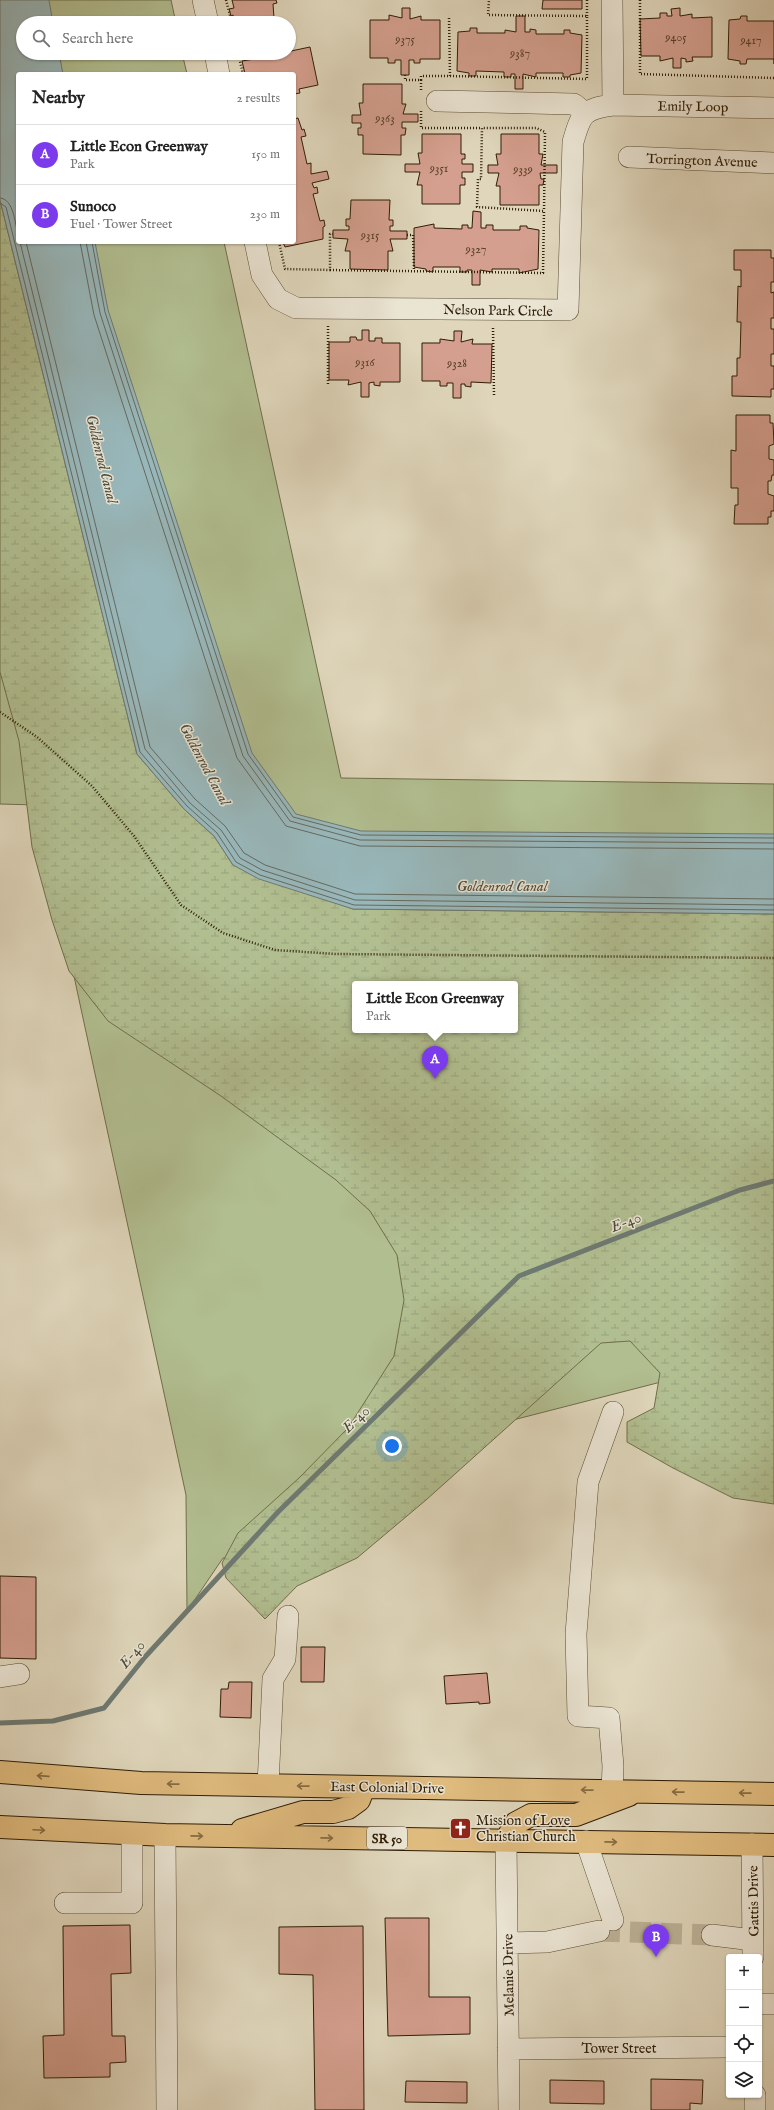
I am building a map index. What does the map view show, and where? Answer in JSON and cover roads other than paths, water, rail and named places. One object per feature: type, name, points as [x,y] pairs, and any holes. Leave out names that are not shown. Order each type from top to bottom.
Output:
[{"type":"highway","name":"East Colonial Drive","points":[[0,1772],[141,1783],[774,1794]]},
{"type":"highway","points":[[221,1836],[303,1812],[333,1812],[348,1808],[359,1800],[364,1787]]},
{"type":"highway","points":[[506,1840],[516,1823],[532,1815],[576,1815],[640,1791]]},
{"type":"highway","name":"SR 50","points":[[0,1827],[165,1835],[774,1845]]},
{"type":"street","points":[[203,0],[206,16]]},
{"type":"street","points":[[437,101],[574,104],[586,113],[594,108],[612,105],[612,0]]},
{"type":"street","points":[[216,60],[219,72]]},
{"type":"street","name":"Emily Loop","points":[[612,105],[774,108]]},
{"type":"street","name":"Nelson Park Circle","points":[[255,244],[262,275],[278,299],[296,308],[568,310],[573,142],[578,123],[586,113]]},
{"type":"street","name":"Torrington Avenue","points":[[629,157],[774,163]]},
{"type":"street","points":[[612,1791],[613,1766],[609,1718],[578,1716],[576,1634],[588,1482],[613,1412]]},
{"type":"street","points":[[268,1785],[273,1679],[286,1659],[288,1616]]},
{"type":"street","points":[[66,1903],[132,1903],[132,1834]]},
{"type":"street","points":[[165,1835],[167,2110]]},
{"type":"street","name":"Melanie Drive","points":[[506,1840],[509,2110]]},
{"type":"street","points":[[507,1943],[547,1942],[606,1926],[586,1841]]},
{"type":"street","name":"Gattis Drive","points":[[752,1844],[753,1949]]},
{"type":"street","points":[[712,1934],[753,1949]]},
{"type":"street","points":[[762,2004],[774,2004]]},
{"type":"street","name":"Tower Street","points":[[508,2049],[726,2047]]},
{"type":"street","points":[[755,2098],[755,2110]]},
{"type":"water","name":"Goldenrod Canal","points":[[0,0],[49,0],[52,16],[16,16],[16,60],[60,60],[63,72],[16,72],[16,244],[95,244],[108,310],[252,753],[296,814],[361,831],[774,834],[774,914],[353,909],[259,879],[233,865],[214,836],[184,809],[137,754],[0,200]]},
{"type":"waterway","name":"E-40","points":[[0,1723],[53,1721],[104,1708],[145,1657],[278,1512],[519,1276],[740,1190],[774,1181]]},
{"type":"tunnel","points":[[599,1931],[712,1935]]},
{"type":"place","name":"Little Econ Greenway","points":[[435,1079]]},
{"type":"place","name":"Mission of Love Christian Church","points":[[460,1828]]},
{"type":"place","name":"Sunoco","points":[[656,1957]]}]
